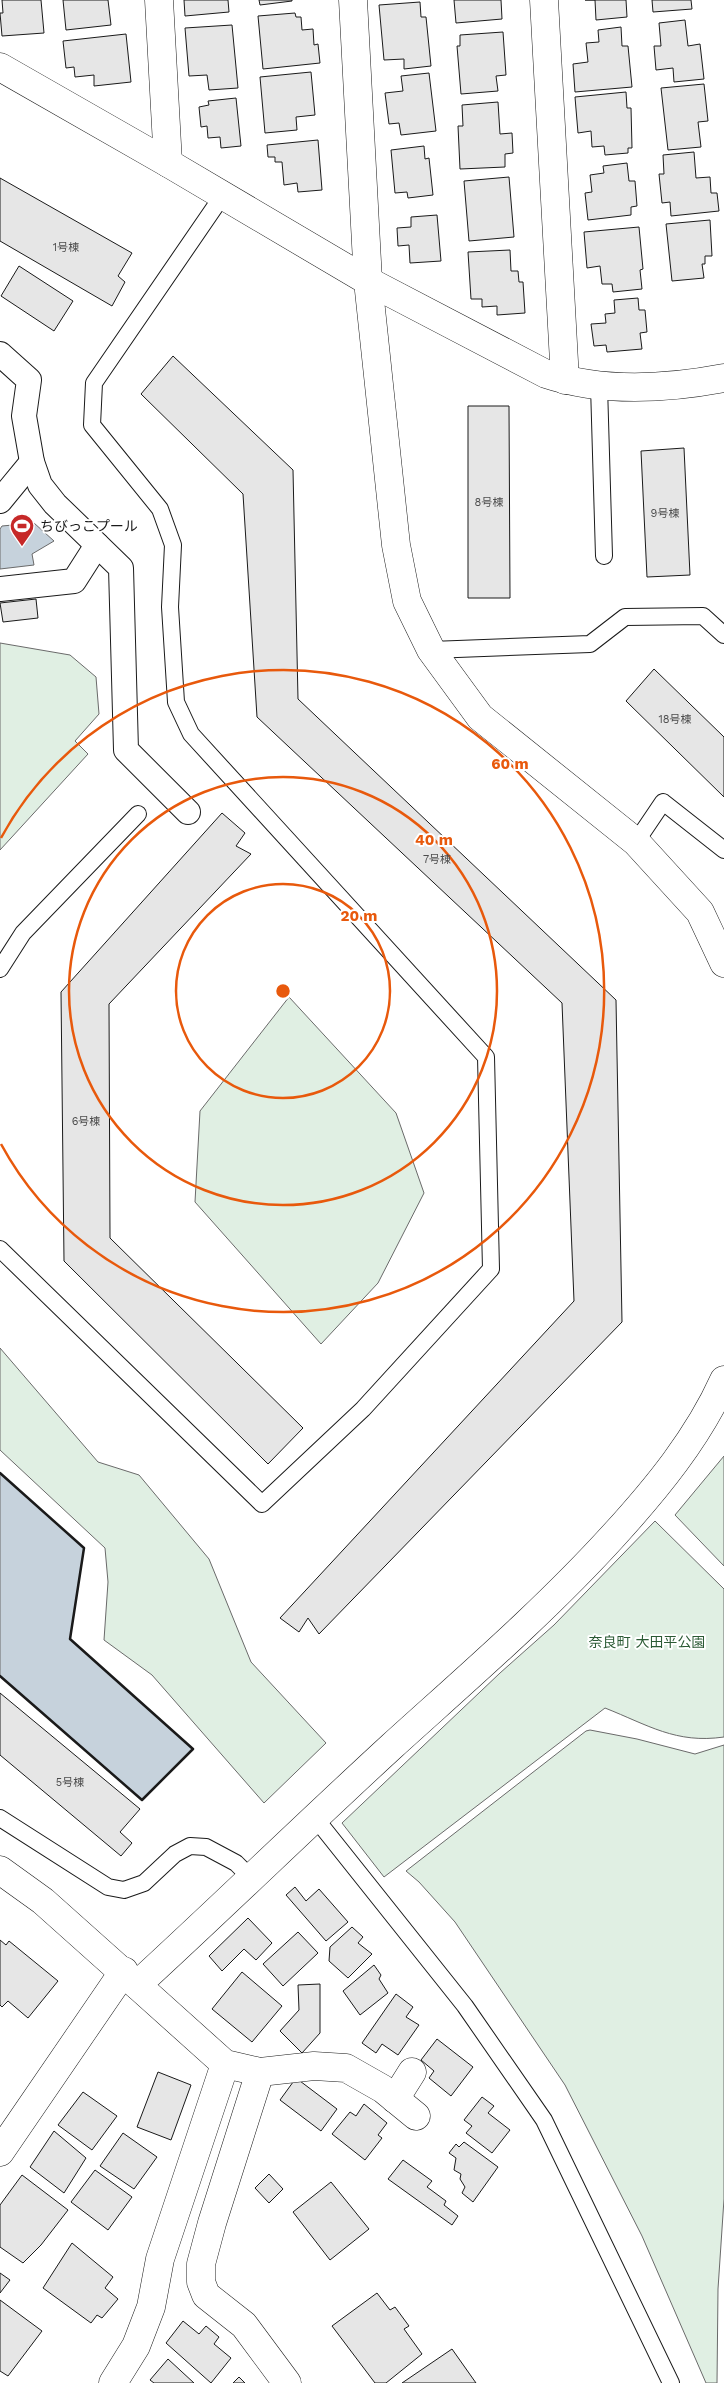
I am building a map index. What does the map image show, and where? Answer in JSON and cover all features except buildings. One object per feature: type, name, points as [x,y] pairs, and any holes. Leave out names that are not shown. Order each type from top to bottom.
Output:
[{"type":"street","points":[[158,0],[168,162]]},
{"type":"street","points":[[353,0],[368,281],[396,545],[407,600],[431,650],[480,717],[636,842],[700,912],[724,963]]},
{"type":"street","points":[[544,0],[565,380]]},
{"type":"street","points":[[0,67],[168,162],[368,281],[530,366],[565,380],[599,386],[658,386],[724,378]]},
{"type":"street","points":[[0,354],[29,380],[24,416],[32,462],[40,485],[55,504],[121,568],[126,750],[188,812]]},
{"type":"street","points":[[0,500],[32,462]]},
{"type":"street","points":[[0,589],[74,581],[97,545]]},
{"type":"street","points":[[0,2152],[130,1978],[252,1879],[367,1769],[567,1587],[656,1488],[713,1406],[724,1380]]},
{"type":"street","points":[[0,1870],[43,1901],[225,2064],[260,2072],[314,2066],[346,2068],[383,2089],[406,2107],[412,2072]]},
{"type":"street","points":[[113,2383],[136,2346],[151,2307],[160,2258],[225,2064]]},
{"type":"street","points":[[260,2072],[212,2223],[201,2264],[201,2282],[206,2295],[244,2326],[287,2383]]},
{"type":"lane","points":[[0,1248],[262,1504],[363,1409],[491,1269],[486,1057],[191,734],[176,702],[170,607],[174,545],[160,509],[92,425],[94,383],[223,196]]},
{"type":"lane","points":[[599,386],[604,556]]},
{"type":"lane","points":[[431,650],[590,644],[625,617],[703,616],[724,635]]},
{"type":"lane","points":[[636,842],[663,802],[724,850]]},
{"type":"lane","points":[[0,969],[23,933],[138,814]]},
{"type":"lane","points":[[0,1818],[108,1886],[124,1890],[144,1883],[175,1854],[190,1846],[206,1847],[236,1863],[252,1879]]},
{"type":"lane","points":[[316,1819],[465,2006],[544,2120],[671,2383]]},
{"type":"green space","points":[[0,643],[70,655],[96,677],[99,714],[75,741],[88,754],[0,850]]},
{"type":"green space","points":[[289,997],[396,1113],[424,1193],[378,1283],[321,1344],[195,1202],[200,1111]]},
{"type":"green space","points":[[0,1348],[98,1462],[139,1475],[209,1559],[251,1662],[326,1743],[264,1803],[152,1675],[104,1640],[108,1582],[105,1548],[0,1450]]},
{"type":"green space","points":[[724,1456],[724,1566],[675,1515]]},
{"type":"green space","name":"奈良町 大田平公園","points":[[655,1521],[724,1589],[724,1737],[691,1738],[663,1732],[605,1708],[384,1877],[342,1823],[500,1673],[554,1625]]},
{"type":"green space","points":[[590,1730],[637,1739],[695,1754],[724,1745],[724,2199],[718,2289],[717,2383],[706,2383],[642,2236],[565,2085],[455,1922],[419,1882],[406,1871],[586,1731]]},
{"type":"shaded area","name":"ちびっこプール","points":[[34,523],[54,541],[32,554],[34,565],[0,569],[0,529],[2,526]]},
{"type":"shaded area","points":[[0,1473],[84,1548],[70,1639],[193,1749],[142,1800],[0,1676]]},
{"type":"wall","points":[[0,1473],[84,1548],[70,1639],[193,1749],[142,1800],[0,1676]]},
{"type":"place","name":"ちびっこプール","points":[[22,547]]}]
